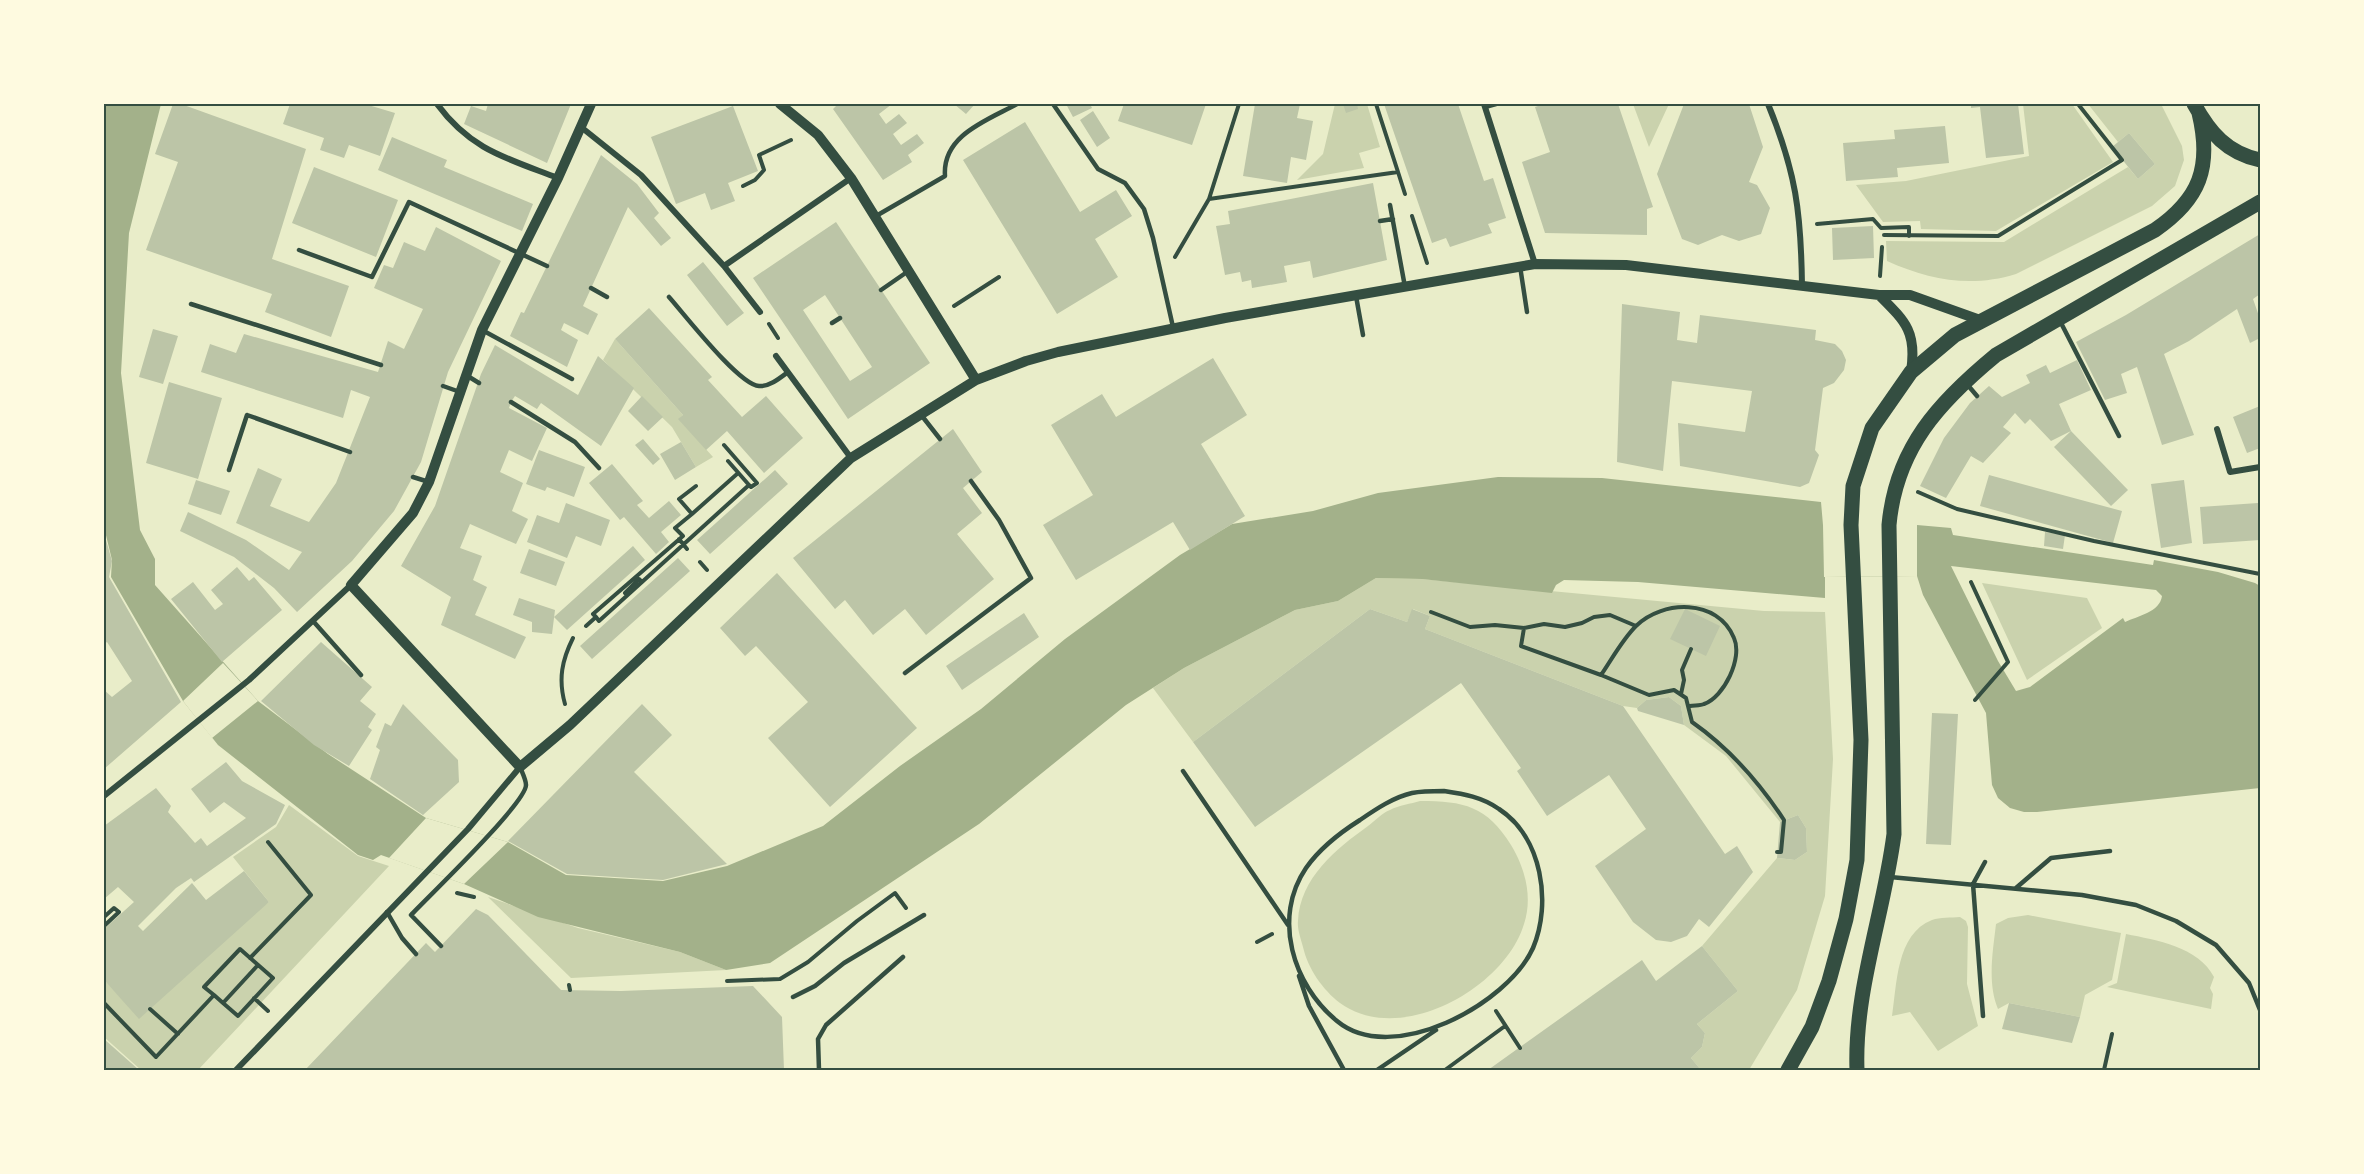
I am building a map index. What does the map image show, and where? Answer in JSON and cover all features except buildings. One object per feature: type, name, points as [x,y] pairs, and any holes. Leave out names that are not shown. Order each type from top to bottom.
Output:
[{"type":"main road","points":[[2197,108],[2219,141],[2250,158],[2260,160]]},
{"type":"main road","points":[[1788,1071],[1812,1027],[1829,981],[1846,919],[1857,860],[1861,740],[1851,525],[1853,486],[1872,428],[1911,372],[1956,335],[1980,320],[2145,236],[2184,207],[2193,195],[2205,159],[2205,137],[2197,108]]},
{"type":"main road","points":[[1857,1071],[1859,1010],[1888,876],[1894,834],[1895,781],[1889,525],[1892,499],[1900,468],[1940,406],[1964,381],[1996,356],[2260,202]]},
{"type":"street","points":[[438,104],[453,126],[483,149],[558,178]]},
{"type":"street","points":[[104,796],[195,726],[249,680],[351,585],[413,513],[429,482],[482,330],[558,178],[591,104]]},
{"type":"street","points":[[780,104],[818,135],[851,178],[976,380]]},
{"type":"street","points":[[1768,104],[1785,144],[1796,188],[1801,225],[1802,285]]},
{"type":"street","points":[[1484,105],[1535,264]]},
{"type":"street","points":[[581,127],[641,175],[724,266],[760,312]]},
{"type":"street","points":[[724,266],[851,178]]},
{"type":"street","points":[[236,1071],[468,829],[520,767],[570,725],[851,458],[976,380],[1058,352],[1225,318],[1535,264],[1626,265],[1879,295],[1910,295],[1980,320]]},
{"type":"street","points":[[1879,295],[1905,321],[1911,335],[1914,349],[1911,372]]},
{"type":"street","points":[[776,356],[851,458]]},
{"type":"street","points":[[2217,429],[2230,472],[2260,467]]},
{"type":"street","points":[[351,585],[520,767]]},
{"type":"lane","points":[[876,216],[945,176],[953,147],[962,134],[1017,104]]},
{"type":"lane","points":[[1053,104],[1098,169],[1125,183],[1143,209],[1162,274],[1174,330]]},
{"type":"lane","points":[[1484,105],[1496,104]]},
{"type":"lane","points":[[299,250],[372,277],[409,202],[547,266]]},
{"type":"lane","points":[[1390,205],[1405,287]]},
{"type":"lane","points":[[1380,221],[1393,219]]},
{"type":"lane","points":[[1520,266],[1527,312]]},
{"type":"lane","points":[[881,290],[909,270]]},
{"type":"lane","points":[[591,288],[607,297]]},
{"type":"lane","points":[[1356,296],[1363,335]]},
{"type":"lane","points":[[669,297],[742,380],[759,387],[775,382],[788,372]]},
{"type":"lane","points":[[191,304],[381,365]]},
{"type":"lane","points":[[832,323],[840,318]]},
{"type":"lane","points":[[2059,319],[2120,436]]},
{"type":"lane","points":[[482,330],[572,379]]},
{"type":"lane","points":[[465,375],[479,382]]},
{"type":"lane","points":[[1964,381],[1977,396]]},
{"type":"lane","points":[[443,386],[459,392]]},
{"type":"lane","points":[[511,402],[574,442],[599,468]]},
{"type":"lane","points":[[920,414],[940,439]]},
{"type":"lane","points":[[229,470],[247,415],[350,452]]},
{"type":"lane","points":[[414,477],[429,482]]},
{"type":"lane","points":[[905,674],[1031,578],[999,520],[971,481]]},
{"type":"lane","points":[[313,621],[361,675]]},
{"type":"lane","points":[[441,946],[411,915],[488,836],[524,794],[526,784],[520,767]]},
{"type":"lane","points":[[1183,771],[1288,925]]},
{"type":"lane","points":[[1344,1071],[1309,1006],[1293,957],[1288,925],[1293,894],[1306,867],[1327,845],[1383,805],[1412,793],[1444,790],[1476,796],[1501,810],[1521,830],[1535,856],[1543,884],[1540,922],[1533,949],[1515,975],[1495,993],[1377,1071]]},
{"type":"lane","points":[[2016,888],[2050,858],[2110,851]]},
{"type":"lane","points":[[1983,1016],[1973,884],[1985,861]]},
{"type":"lane","points":[[1888,876],[2082,895],[2125,903],[2176,921],[2216,945],[2249,983],[2260,1010]]},
{"type":"lane","points":[[387,911],[402,938],[416,954]]},
{"type":"lane","points":[[793,997],[816,986],[844,963],[924,915]]},
{"type":"lane","points":[[819,1071],[818,1040],[826,1025],[903,957]]},
{"type":"lane","points":[[1293,957],[1309,990],[1339,1023],[1364,1034],[1401,1036],[1441,1027]]},
{"type":"path","points":[[1162,274],[1180,250],[1209,199],[1239,104]]},
{"type":"path","points":[[1376,104],[1407,203]]},
{"type":"path","points":[[1884,235],[1998,236],[2122,160],[2078,104]]},
{"type":"path","points":[[742,186],[761,175],[764,170],[759,155],[781,146]]},
{"type":"path","points":[[1209,199],[1398,172]]},
{"type":"path","points":[[1801,225],[1873,219],[1881,228],[1909,227],[1909,236]]},
{"type":"path","points":[[1416,229],[1423,249]]},
{"type":"path","points":[[1879,295],[1882,247]]},
{"type":"path","points":[[937,316],[999,278]]},
{"type":"path","points":[[760,312],[780,341],[776,356]]},
{"type":"path","points":[[724,445],[744,468],[757,483],[751,487],[749,485],[599,621],[593,614],[679,539],[682,536],[675,528],[744,468]]},
{"type":"path","points":[[728,461],[749,485]]},
{"type":"path","points":[[692,514],[680,500],[696,486]]},
{"type":"path","points":[[1922,495],[1957,508],[2094,541],[2260,574]]},
{"type":"path","points":[[679,539],[687,549]]},
{"type":"path","points":[[624,593],[639,579],[642,582]]},
{"type":"path","points":[[1971,582],[2008,662],[1975,700]]},
{"type":"path","points":[[1601,675],[1636,626],[1666,608],[1687,606],[1705,611],[1723,622],[1735,638],[1736,658],[1720,690],[1705,704],[1690,706]]},
{"type":"path","points":[[1431,612],[1470,627],[1496,625],[1524,628],[1544,624],[1565,627],[1610,615],[1636,626]]},
{"type":"path","points":[[586,626],[596,617]]},
{"type":"path","points":[[1714,624],[1716,618]]},
{"type":"path","points":[[1524,628],[1521,646],[1649,695],[1674,690],[1681,694],[1690,706],[1692,722],[1712,736],[1745,769],[1784,820],[1781,852],[1777,852]]},
{"type":"path","points":[[570,725],[560,688],[563,657],[573,638]]},
{"type":"path","points":[[1681,694],[1684,680],[1682,670],[1690,649]]},
{"type":"path","points":[[250,958],[311,895],[268,842]]},
{"type":"path","points":[[727,981],[780,979],[808,962],[857,921],[896,894],[914,920]]},
{"type":"path","points":[[104,918],[114,908],[119,912],[104,926]]},
{"type":"path","points":[[240,949],[250,958],[273,978],[238,1016],[204,987],[240,949]]},
{"type":"path","points":[[223,1003],[258,965]]},
{"type":"path","points":[[104,1003],[156,1057],[214,995]]},
{"type":"path","points":[[254,998],[259,1003]]},
{"type":"path","points":[[150,1009],[178,1034]]},
{"type":"path","points":[[1499,1015],[1520,1048]]},
{"type":"path","points":[[1445,1071],[1506,1026]]},
{"type":"path","points":[[2104,1071],[2112,1034]]},
{"type":"shaded area","points":[[104,104],[161,104],[129,233],[121,373],[140,530],[155,559],[155,585],[258,701],[328,754],[426,818],[508,842],[566,875],[663,881],[727,866],[823,826],[900,766],[981,709],[1065,639],[1180,555],[1232,524],[1313,511],[1378,493],[1498,477],[1602,478],[1821,502],[1823,525],[1917,525],[1951,528],[1953,535],[2153,565],[2154,560],[2218,572],[2255,583],[2260,586],[2260,788],[2037,812],[2024,812],[2010,808],[1998,798],[1992,785],[1986,713],[1923,595],[1917,576],[1825,577],[1825,598],[1638,582],[1564,580],[1556,585],[1552,593],[1422,579],[1376,578],[1338,601],[1295,610],[1184,668],[1126,705],[979,824],[770,963],[726,970],[680,952],[538,917],[464,884],[381,855],[373,860],[358,855],[218,745],[183,701],[111,577],[112,560],[104,527]],"holes":[[[1951,566],[2156,590],[2162,596],[2153,610],[2125,622],[2123,618],[2030,687],[2016,691],[1998,661]]]},
{"type":"shaded area","points":[[1335,104],[1367,104],[1380,147],[1359,153],[1364,168],[1297,180],[1323,154]]},
{"type":"shaded area","points":[[1633,104],[1669,104],[1649,147]]},
{"type":"shaded area","points":[[2023,104],[2072,104],[2113,162],[1996,231],[1921,229],[1920,221],[1883,222],[1856,185],[1906,181],[2029,156]]},
{"type":"shaded area","points":[[2088,104],[2161,104],[2182,146],[2184,160],[2175,186],[2152,206],[2016,274],[1999,278],[1983,281],[1950,280],[1919,273],[1887,261],[1886,241],[2004,242],[2128,167],[2138,179],[2155,164],[2129,133],[2118,142]]},
{"type":"shaded area","points":[[615,339],[683,415],[679,419],[713,457],[696,467],[672,427],[603,360]]},
{"type":"shaded area","points":[[1376,578],[1422,579],[1764,611],[1825,612],[1833,759],[1825,896],[1797,990],[1749,1070],[1701,1070],[1691,1058],[1702,1047],[1705,1033],[1697,1024],[1738,991],[1702,946],[1777,858],[1795,860],[1807,852],[1806,828],[1798,815],[1780,822],[1726,756],[1684,725],[1681,706],[1669,697],[1646,700],[1637,708],[1623,706],[1425,629],[1430,616],[1413,609],[1407,622],[1370,609],[1193,742],[1153,688],[1184,668],[1295,610],[1338,601]]},
{"type":"shaded area","points":[[1982,583],[2087,598],[2102,628],[2027,680]]},
{"type":"shaded area","points":[[1420,801],[1449,802],[1473,808],[1493,822],[1511,845],[1524,873],[1528,893],[1527,914],[1513,948],[1496,970],[1473,989],[1447,1004],[1420,1014],[1391,1018],[1364,1015],[1334,998],[1312,971],[1299,931],[1300,906],[1313,878],[1344,844],[1387,811]]},
{"type":"shaded area","points":[[289,805],[358,856],[389,866],[198,1070],[141,1070],[104,1037],[104,980],[121,998],[269,902],[233,857],[276,827]]},
{"type":"shaded area","points":[[488,897],[578,928],[680,952],[726,970],[571,978]]},
{"type":"shaded area","points":[[2028,915],[2121,933],[2112,980],[2085,995],[2080,1017],[2009,1003],[1998,1009],[1992,978],[1996,924],[2008,918]]},
{"type":"shaded area","points":[[1960,917],[1966,921],[1968,927],[1967,984],[1978,1026],[1938,1051],[1910,1012],[1892,1016],[1897,976],[1905,948],[1920,927],[1935,919]]},
{"type":"shaded area","points":[[2126,934],[2176,946],[2198,958],[2214,977],[2210,988],[2213,994],[2211,1009],[2107,987],[2117,983]]},
{"type":"pier","points":[[1823,525],[1917,525],[1917,576],[1824,577]]},
{"type":"pier","points":[[223,663],[258,701],[212,738],[183,701]]},
{"type":"pier","points":[[426,818],[508,842],[464,884],[389,858]]}]
